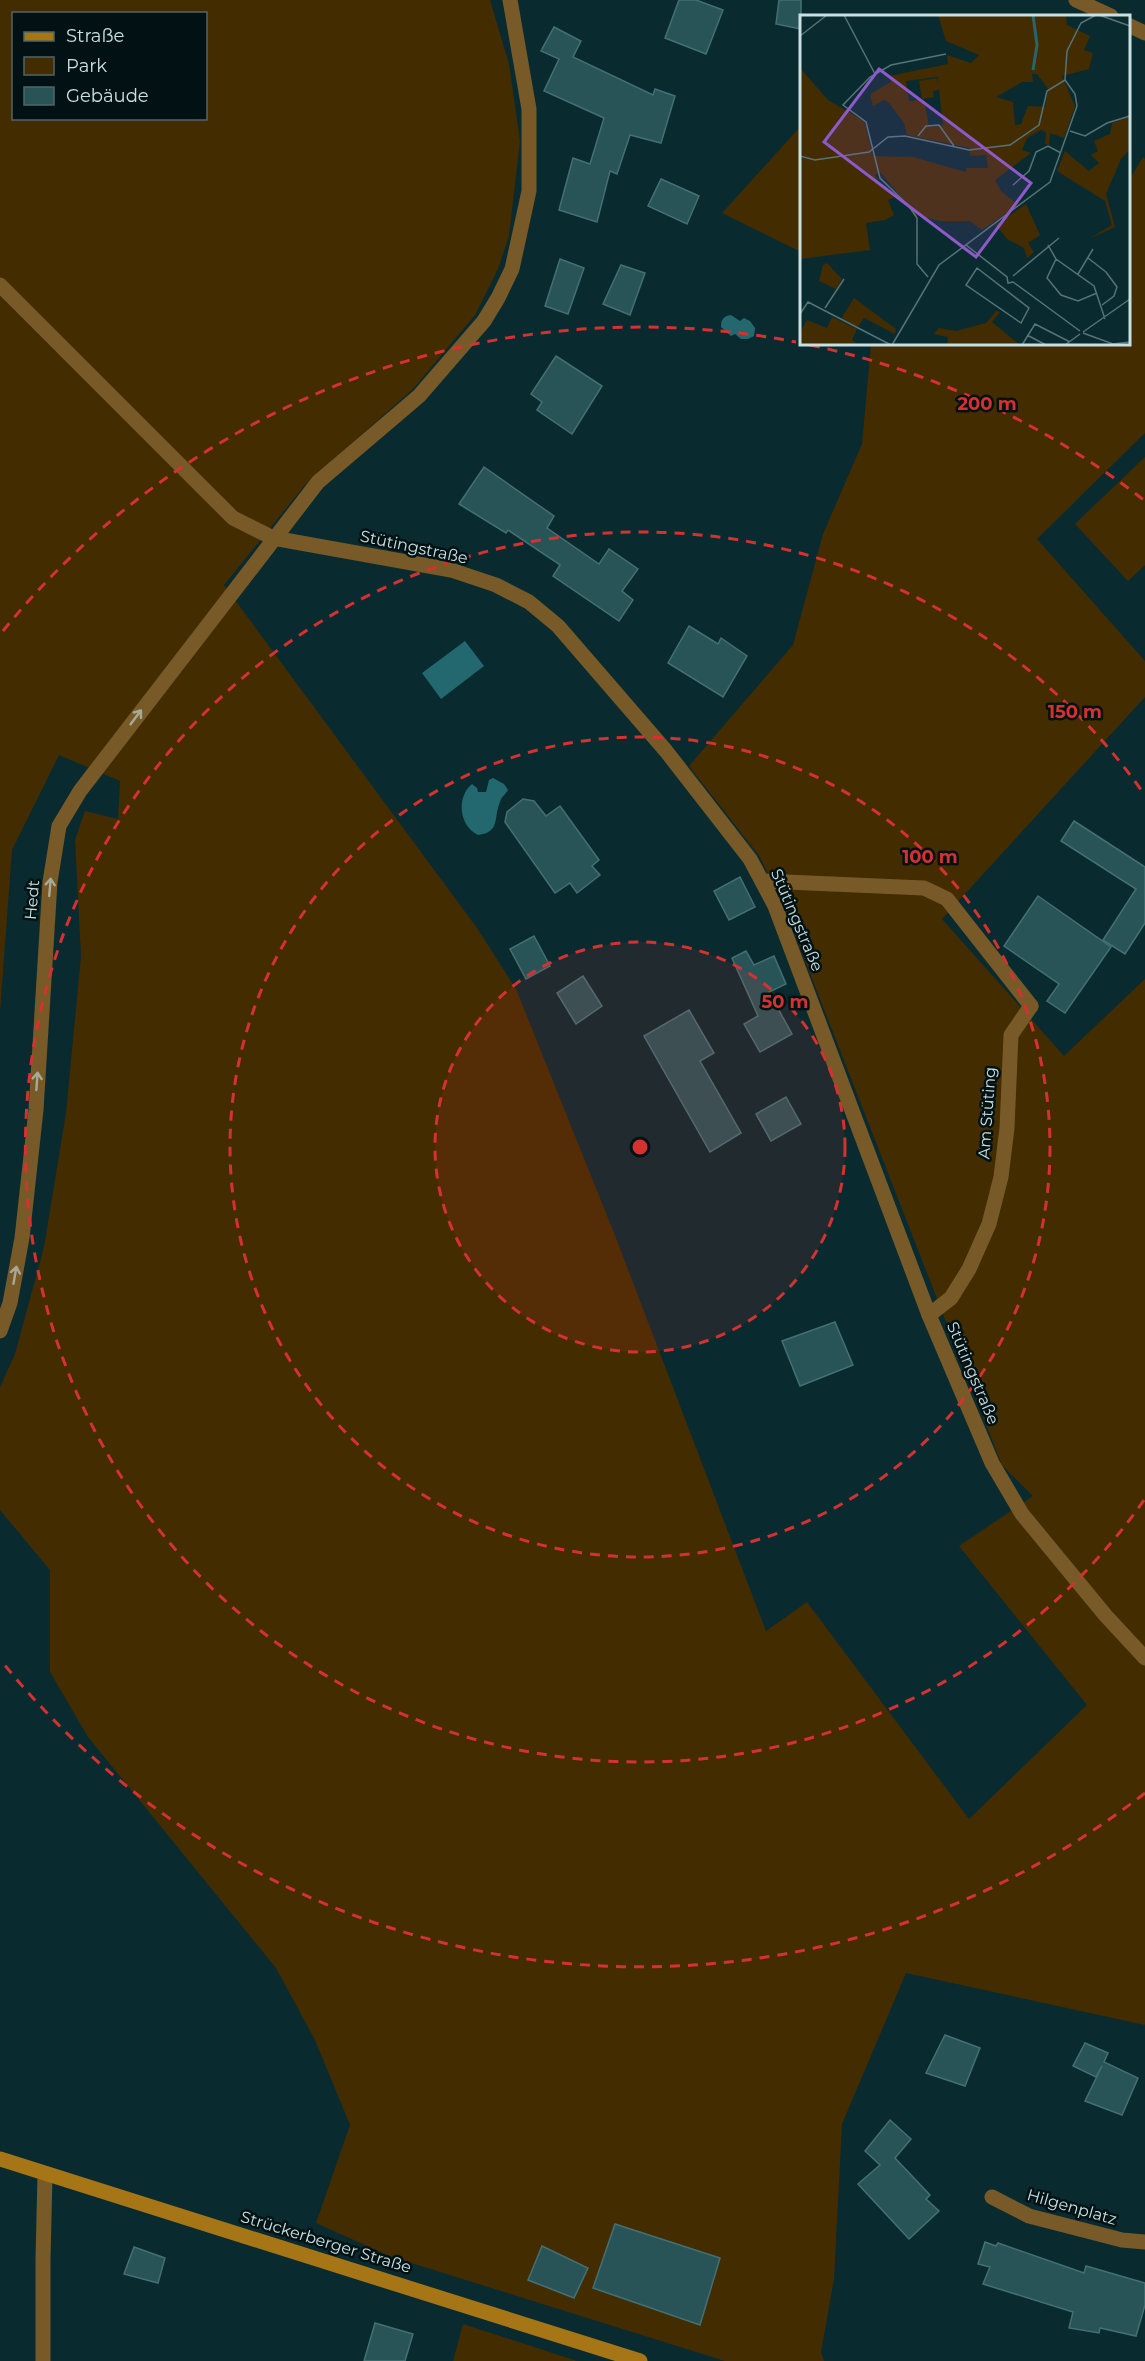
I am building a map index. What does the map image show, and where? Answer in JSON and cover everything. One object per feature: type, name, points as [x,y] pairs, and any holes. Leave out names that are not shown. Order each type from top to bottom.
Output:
[{"type":"main road","name":"Strückerberger Straße","points":[[0,2159],[640,2361]]},
{"type":"street","points":[[273,538],[318,482],[419,396],[452,359],[484,321],[512,269],[529,191],[529,108],[510,0]]},
{"type":"street","points":[[1076,0],[1109,15]]},
{"type":"street","points":[[1130,26],[1145,33]]},
{"type":"street","name":"Stütingstraße","points":[[0,285],[233,519],[273,538],[451,570],[496,585],[530,602],[558,626],[666,751],[750,860],[775,906],[929,1315],[993,1464],[1013,1500],[1106,1616],[1145,1658]]},
{"type":"street","name":"Hedt","points":[[0,1331],[10,1303],[22,1238],[36,1110],[50,882],[59,826],[80,791],[273,538]]},
{"type":"street","name":"Am Stüting","points":[[763,881],[924,888],[947,899],[1031,1006],[1011,1035],[1007,1128],[1001,1177],[989,1224],[969,1269],[951,1298],[929,1315]]},
{"type":"street","points":[[43,2361],[42,2259],[45,2175]]},
{"type":"street","name":"Hilgenplatz","points":[[992,2197],[1029,2216],[1122,2240],[1145,2242]]},
{"type":"green space","points":[[0,0],[490,0],[509,64],[520,141],[509,236],[498,269],[475,315],[413,389],[305,485],[224,585],[477,928],[516,989],[616,1238],[766,1631],[807,1602],[969,1819],[1087,1705],[959,1546],[1033,1496],[1002,1465],[788,917],[760,857],[689,766],[793,645],[823,534],[862,444],[871,345],[1130,345],[1130,178],[1143,157],[1145,159],[1145,433],[1037,539],[1145,661],[1145,697],[942,919],[1064,1056],[1145,979],[1145,2025],[906,1973],[842,2124],[834,2279],[821,2352],[824,2361],[725,2361],[389,2256],[316,2223],[350,2125],[315,2040],[276,1968],[88,1737],[50,1672],[50,1570],[0,1510],[0,1387],[15,1354],[44,1247],[66,1113],[81,956],[75,840],[85,811],[118,819],[120,781],[59,755],[12,850],[0,1012]]},
{"type":"green space","points":[[800,127],[800,252],[722,213]]},
{"type":"green space","points":[[1145,457],[1145,565],[1128,581],[1075,524]]},
{"type":"green space","points":[[463,2324],[577,2361],[453,2361]]},
{"type":"water","points":[[731,315],[740,321],[744,318],[750,321],[755,328],[754,336],[741,339],[735,334],[731,336],[721,327],[723,319]]},
{"type":"water","points":[[465,641],[484,666],[441,699],[422,673]]},
{"type":"water","points":[[493,778],[504,784],[508,790],[501,800],[493,827],[490,831],[478,835],[467,825],[462,803],[472,784],[478,792],[486,792],[489,780]]},
{"type":"building","points":[[679,0],[696,0],[723,10],[706,54],[665,38]]},
{"type":"building","points":[[779,0],[801,0],[800,29],[776,24]]},
{"type":"building","points":[[554,27],[581,41],[573,57],[653,95],[655,89],[675,96],[661,143],[630,135],[617,174],[610,171],[597,222],[559,210],[573,158],[590,164],[604,118],[544,91],[559,59],[541,51]]},
{"type":"building","points":[[661,179],[699,196],[687,224],[648,206]]},
{"type":"building","points":[[560,259],[584,268],[568,314],[545,306]]},
{"type":"building","points":[[621,265],[645,273],[630,315],[603,304]]},
{"type":"building","points":[[556,356],[602,386],[572,434],[537,410],[542,402],[531,394]]},
{"type":"building","points":[[484,467],[554,516],[547,528],[599,564],[609,549],[638,569],[622,591],[633,600],[619,621],[553,576],[560,565],[508,530],[506,533],[459,504]]},
{"type":"building","points":[[689,626],[718,644],[721,638],[747,656],[723,697],[668,663]]},
{"type":"building","points":[[523,799],[534,801],[546,816],[560,806],[599,860],[592,866],[600,875],[577,893],[570,883],[555,893],[505,822],[507,812]]},
{"type":"building","points":[[1074,821],[1145,867],[1145,923],[1125,954],[1103,940],[1136,889],[1061,841]]},
{"type":"building","points":[[740,877],[755,907],[729,920],[714,891]]},
{"type":"building","points":[[1038,896],[1111,947],[1065,1013],[1047,1001],[1059,984],[1004,946]]},
{"type":"building","points":[[534,936],[550,966],[526,979],[510,949]]},
{"type":"building","points":[[746,951],[754,965],[774,956],[786,984],[769,992],[792,1034],[760,1052],[744,1024],[758,1016],[732,958]]},
{"type":"building","points":[[583,976],[602,1006],[576,1024],[557,993]]},
{"type":"building","points":[[689,1010],[714,1053],[700,1061],[741,1133],[710,1152],[644,1036]]},
{"type":"building","points":[[786,1097],[801,1124],[771,1141],[756,1114]]},
{"type":"building","points":[[835,1322],[853,1365],[800,1386],[782,1341]]},
{"type":"building","points":[[945,2035],[980,2048],[965,2086],[926,2073]]},
{"type":"building","points":[[1085,2043],[1108,2053],[1104,2062],[1138,2078],[1122,2115],[1085,2101],[1102,2066],[1096,2077],[1073,2066]]},
{"type":"building","points":[[890,2120],[911,2139],[895,2158],[930,2195],[926,2199],[939,2211],[909,2239],[858,2184],[880,2165],[865,2151]]},
{"type":"building","points":[[615,2224],[720,2258],[700,2325],[593,2288]]},
{"type":"building","points":[[985,2242],[996,2246],[998,2243],[1084,2273],[1086,2266],[1145,2283],[1145,2305],[1136,2336],[1100,2328],[1099,2333],[1069,2328],[1073,2312],[983,2284],[990,2267],[978,2264]]},
{"type":"building","points":[[542,2246],[588,2268],[574,2298],[528,2280]]},
{"type":"building","points":[[134,2247],[165,2258],[158,2283],[124,2274]]},
{"type":"building","points":[[375,2323],[413,2334],[405,2361],[364,2361]]}]
